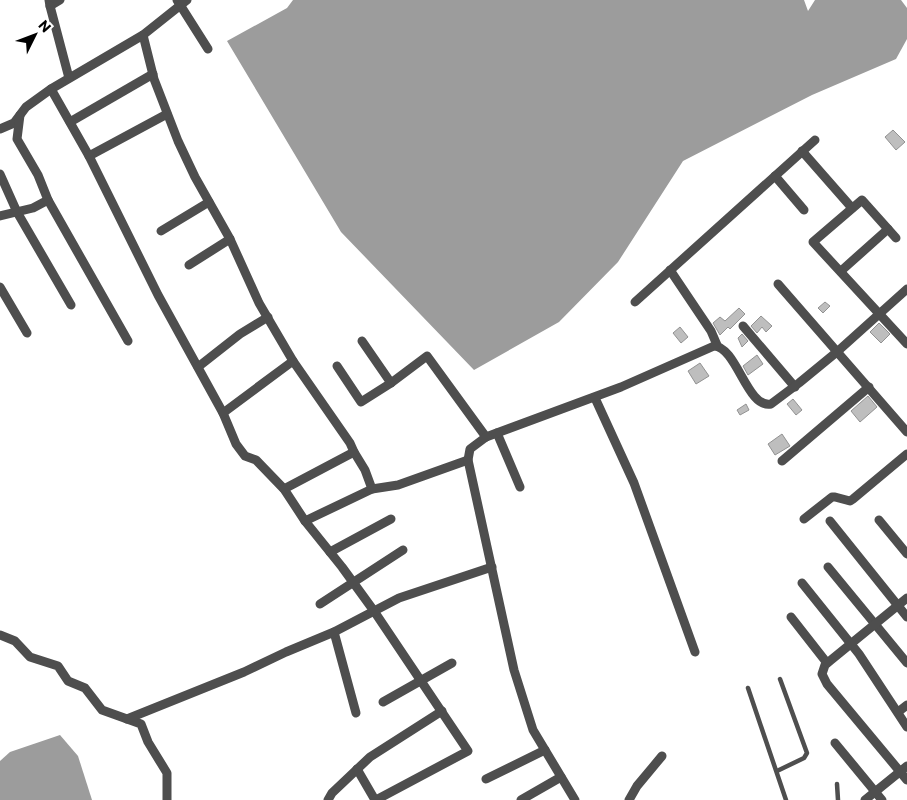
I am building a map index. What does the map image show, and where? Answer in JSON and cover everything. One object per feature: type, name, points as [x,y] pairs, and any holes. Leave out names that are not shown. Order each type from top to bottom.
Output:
[{"type":"street","points":[[60,0],[50,3],[69,78]]},
{"type":"street","points":[[0,129],[14,123],[26,107],[51,89],[143,35],[182,1],[208,49]]},
{"type":"street","points":[[143,35],[153,74],[195,177],[230,239],[259,303],[293,361],[350,443],[365,470],[372,489]]},
{"type":"street","points":[[70,122],[153,74]]},
{"type":"street","points":[[51,89],[89,156],[158,295],[223,413],[236,444],[246,456],[256,460],[284,489],[305,520],[374,611],[468,751],[376,800],[357,769]]},
{"type":"street","points":[[89,156],[168,114]]},
{"type":"street","points":[[20,115],[17,140],[38,175],[48,200],[128,341]]},
{"type":"street","points":[[635,302],[815,140]]},
{"type":"street","points":[[802,151],[852,208]]},
{"type":"street","points":[[0,174],[17,212],[71,305]]},
{"type":"street","points":[[775,176],[804,210]]},
{"type":"street","points":[[0,216],[33,208],[48,200]]},
{"type":"street","points":[[896,238],[862,200],[813,242],[907,344]]},
{"type":"street","points":[[160,231],[209,202]]},
{"type":"street","points":[[841,271],[888,229]]},
{"type":"street","points":[[190,265],[230,239]]},
{"type":"street","points":[[670,270],[711,331],[717,345],[725,351],[745,383],[763,404],[770,404],[795,387],[907,289]]},
{"type":"street","points":[[778,284],[907,432]]},
{"type":"street","points":[[0,286],[27,333]]},
{"type":"street","points":[[198,367],[240,334],[268,318]]},
{"type":"street","points":[[743,326],[795,387]]},
{"type":"street","points":[[362,341],[391,383]]},
{"type":"street","points":[[575,800],[533,730],[514,670],[468,460],[470,449],[486,437],[595,398],[717,345]]},
{"type":"street","points":[[337,366],[361,402],[391,383],[427,356],[486,437]]},
{"type":"street","points":[[223,413],[293,361]]},
{"type":"street","points":[[782,461],[869,387]]},
{"type":"street","points":[[595,398],[634,483],[695,652]]},
{"type":"street","points":[[497,433],[520,487]]},
{"type":"street","points":[[284,489],[354,452]]},
{"type":"street","points":[[804,519],[832,497],[835,496],[850,501],[907,454]]},
{"type":"street","points":[[305,520],[372,489],[398,485],[468,460]]},
{"type":"street","points":[[330,552],[391,519]]},
{"type":"street","points":[[879,520],[907,554]]},
{"type":"street","points":[[830,521],[907,617]]},
{"type":"street","points":[[320,604],[403,550]]},
{"type":"street","points":[[127,718],[244,672],[334,632],[399,598],[492,567]]},
{"type":"street","points":[[828,567],[907,663]]},
{"type":"street","points":[[802,583],[851,643],[907,727]]},
{"type":"street","points":[[907,598],[827,663],[823,671],[826,682],[904,769],[907,780]]},
{"type":"street","points":[[791,618],[827,663]]},
{"type":"street","points":[[334,632],[356,714]]},
{"type":"street","points":[[0,635],[15,641],[30,657],[58,666],[68,681],[85,688],[102,710],[141,724],[148,742],[167,773],[167,800]]},
{"type":"street","points":[[383,702],[452,663]]},
{"type":"street","points":[[898,712],[907,705]]},
{"type":"street","points":[[328,800],[370,757],[442,711]]},
{"type":"street","points":[[835,743],[882,800]]},
{"type":"street","points":[[486,779],[545,750]]},
{"type":"street","points":[[629,800],[637,786],[662,756]]},
{"type":"street","points":[[865,800],[904,769]]},
{"type":"street","points":[[521,800],[561,777]]},
{"type":"lane","points":[[776,771],[804,758],[806,752],[780,679]]},
{"type":"lane","points":[[748,688],[786,800]]},
{"type":"lane","points":[[837,784],[837,800]]},
{"type":"shaded area","points":[[293,0],[804,0],[808,11],[815,0],[901,0],[907,8],[907,39],[896,59],[812,95],[683,161],[618,262],[559,322],[474,370],[341,232],[227,41],[287,8]]},
{"type":"shaded area","points":[[60,735],[78,756],[92,800],[0,800],[0,761],[10,752]]},
{"type":"building","points":[[893,130],[905,142],[896,150],[885,137]]},
{"type":"building","points":[[825,302],[830,306],[823,313],[818,308]]},
{"type":"building","points":[[739,308],[745,314],[730,329],[728,327],[720,335],[713,323],[720,317],[725,321]]},
{"type":"building","points":[[761,316],[772,326],[766,332],[762,327],[757,333],[751,326]]},
{"type":"building","points":[[879,323],[890,334],[881,343],[870,332]]},
{"type":"building","points":[[680,327],[688,337],[681,343],[673,333]]},
{"type":"building","points":[[742,334],[748,341],[742,347],[738,338]]},
{"type":"building","points":[[757,355],[763,364],[748,375],[743,366]]},
{"type":"building","points":[[700,363],[709,376],[696,384],[688,371]]},
{"type":"building","points":[[868,396],[877,407],[860,422],[851,411]]},
{"type":"building","points":[[793,399],[802,410],[796,415],[787,404]]},
{"type":"building","points":[[746,404],[749,410],[740,415],[737,410]]},
{"type":"building","points":[[782,434],[790,446],[775,455],[768,444]]}]
